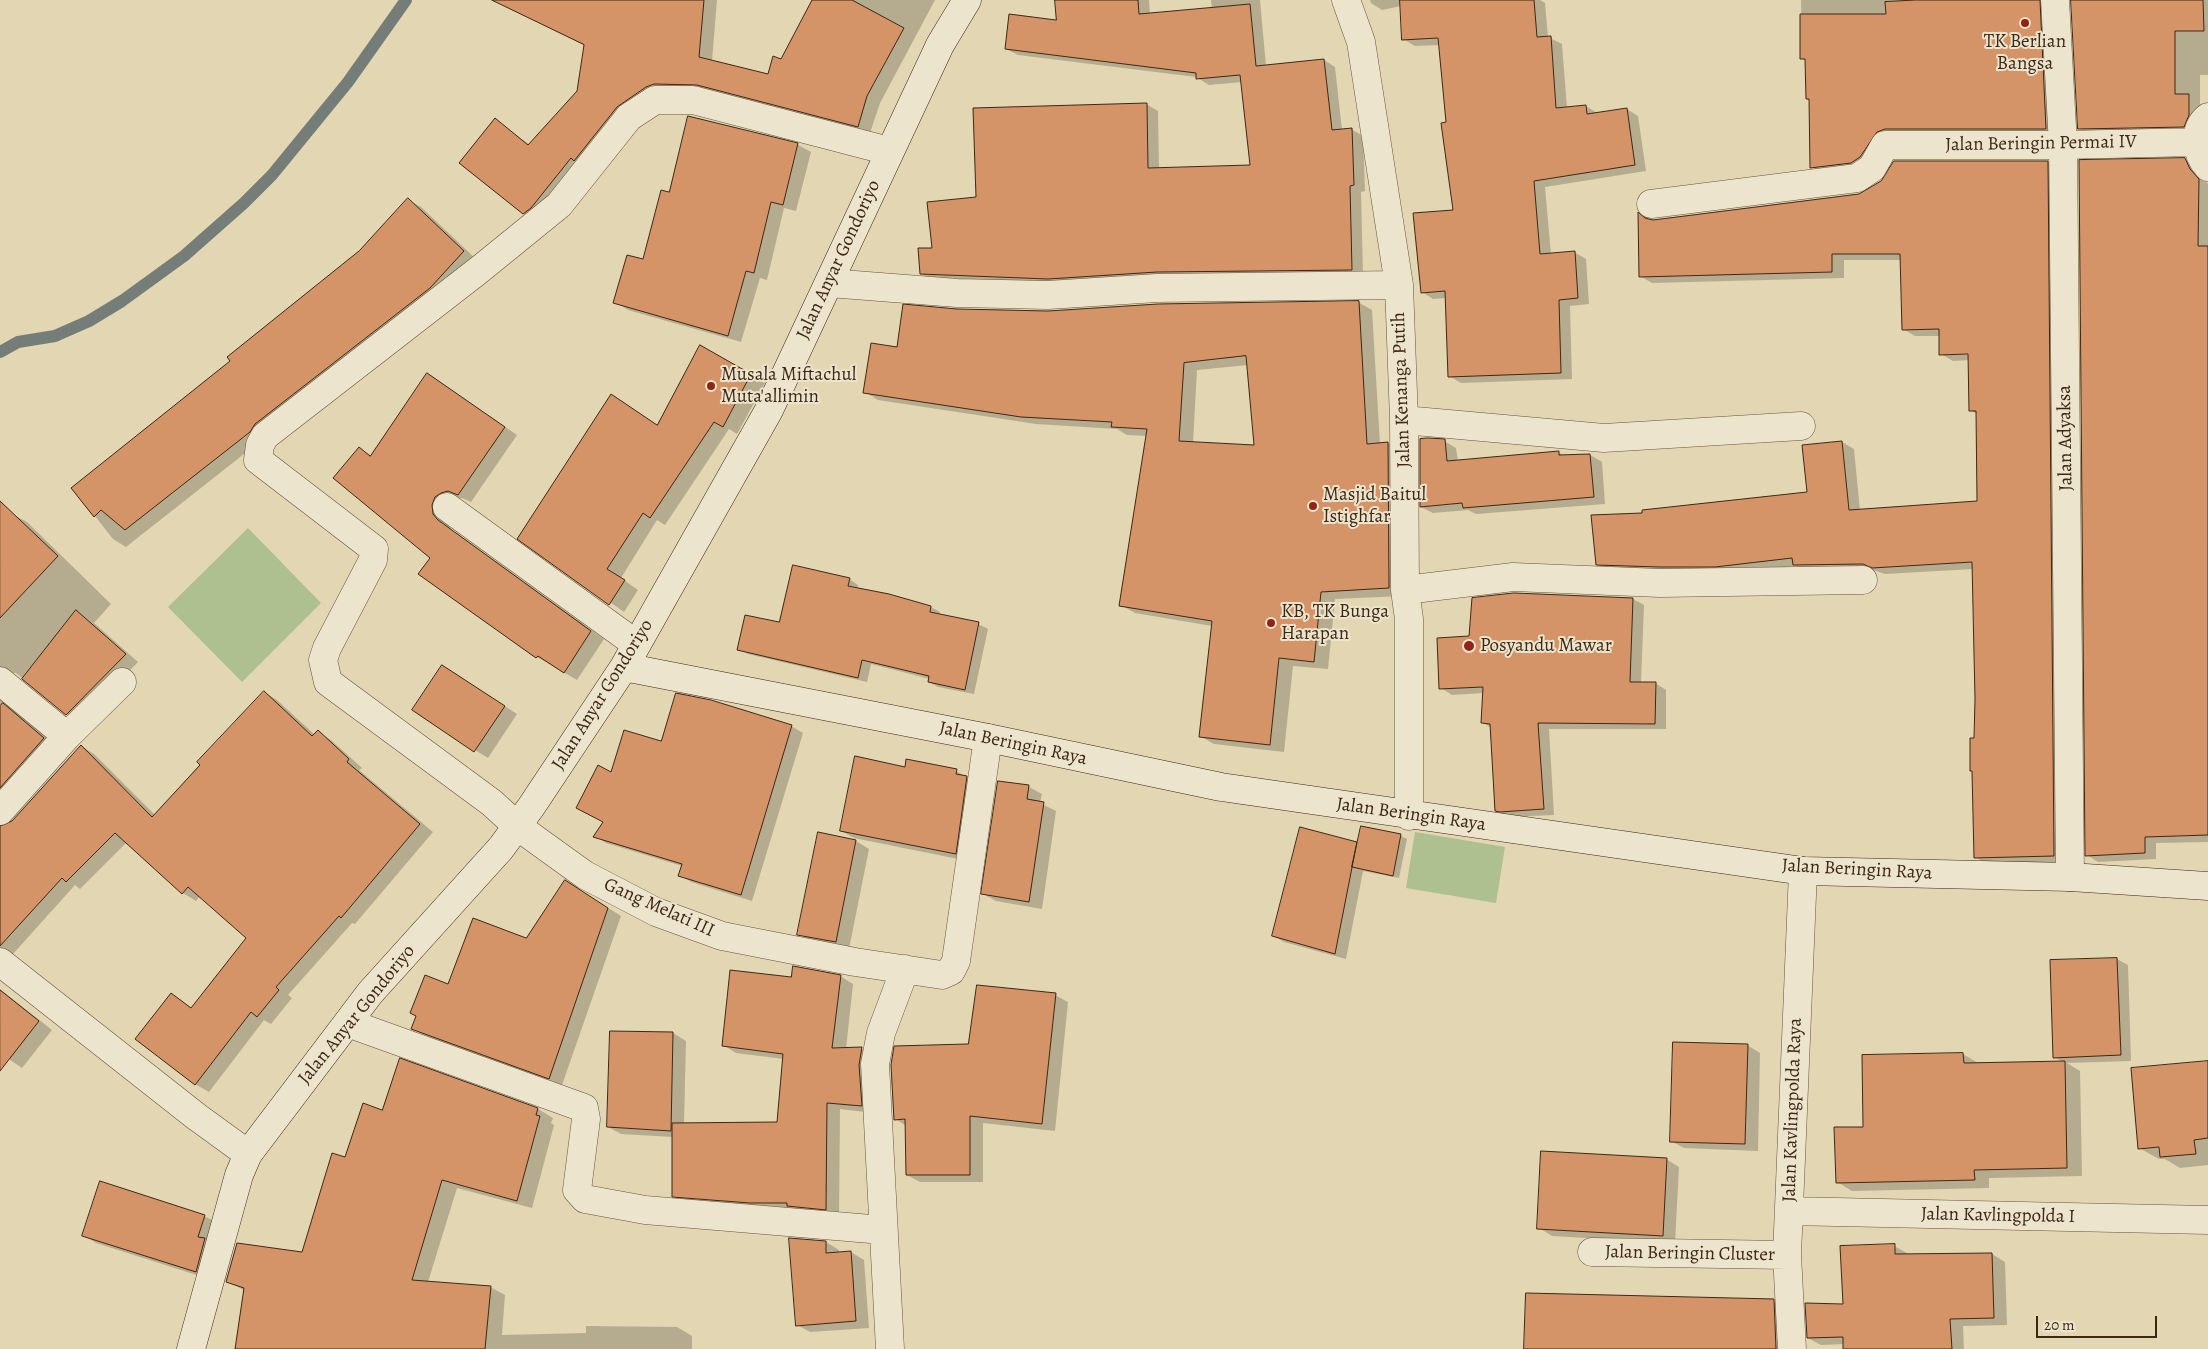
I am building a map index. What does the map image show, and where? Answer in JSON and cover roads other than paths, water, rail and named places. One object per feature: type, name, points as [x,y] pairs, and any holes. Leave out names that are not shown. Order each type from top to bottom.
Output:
[{"type":"street","name":"Jalan Anyar Gondoriyo","points":[[191,1349],[238,1175],[248,1154],[370,993],[501,848],[516,826],[532,808],[630,656],[769,410],[889,150],[940,45],[967,0]]},
{"type":"street","name":"Jalan Kenanga Putih","points":[[1346,0],[1361,42],[1399,285],[1404,420],[1405,590],[1409,619],[1409,816]]},
{"type":"street","name":"Jalan Adyaksa","points":[[2055,0],[2063,145],[2070,877]]},
{"type":"street","name":"Gang Melati III","points":[[889,150],[693,100],[655,100],[629,116],[559,205],[479,270],[265,436],[260,445],[258,460],[374,549],[373,560],[322,660],[328,682],[492,803],[516,826],[585,875],[656,912],[722,936],[905,970],[942,975],[951,971],[956,961],[988,738]]},
{"type":"street","points":[[2208,117],[2198,133],[2197,142],[2200,158],[2208,167]]},
{"type":"street","name":"Jalan Beringin Permai IV","points":[[1650,204],[1857,178],[1872,168],[1885,145],[2063,145],[2197,142]]},
{"type":"street","points":[[829,283],[957,293],[1048,295],[1157,288],[1399,285]]},
{"type":"street","points":[[1404,420],[1604,438],[1801,426]]},
{"type":"street","points":[[447,507],[630,656]]},
{"type":"street","points":[[1405,590],[1512,577],[1660,583],[1863,580]]},
{"type":"street","name":"Jalan Beringin Raya","points":[[630,656],[988,738],[1221,787],[1409,816],[1803,871],[2070,877],[2208,886]]},
{"type":"street","points":[[0,681],[67,736]]},
{"type":"street","points":[[0,811],[67,736],[122,682]]},
{"type":"street","name":"Jalan Kavlingpolda Raya","points":[[1792,1349],[1787,1255],[1803,871]]},
{"type":"street","points":[[0,962],[197,1117],[248,1154]]},
{"type":"street","points":[[890,1349],[875,1064],[881,1033],[905,970]]},
{"type":"street","points":[[348,1023],[584,1108],[586,1120],[577,1190],[585,1199],[644,1210],[883,1230]]},
{"type":"street","name":"Jalan Kavlingpolda I","points":[[1789,1211],[2208,1220]]},
{"type":"street","name":"Jalan Beringin Cluster","points":[[1592,1252],[1787,1255]]},
{"type":"waterway","points":[[0,352],[18,342],[55,336],[89,321],[122,301],[184,256],[244,203],[272,175],[348,82],[406,0]]},
{"type":"place","name":"TK Berlian Bangsa","points":[[2025,23]]},
{"type":"place","name":"Musala Miftachul Muta'allimin","points":[[711,386]]},
{"type":"place","name":"Masjid Baitul Istighfar","points":[[1313,506]]},
{"type":"place","name":"KB, TK Bunga Harapan","points":[[1271,623]]},
{"type":"place","name":"Posyandu Mawar","points":[[1469,646]]}]
